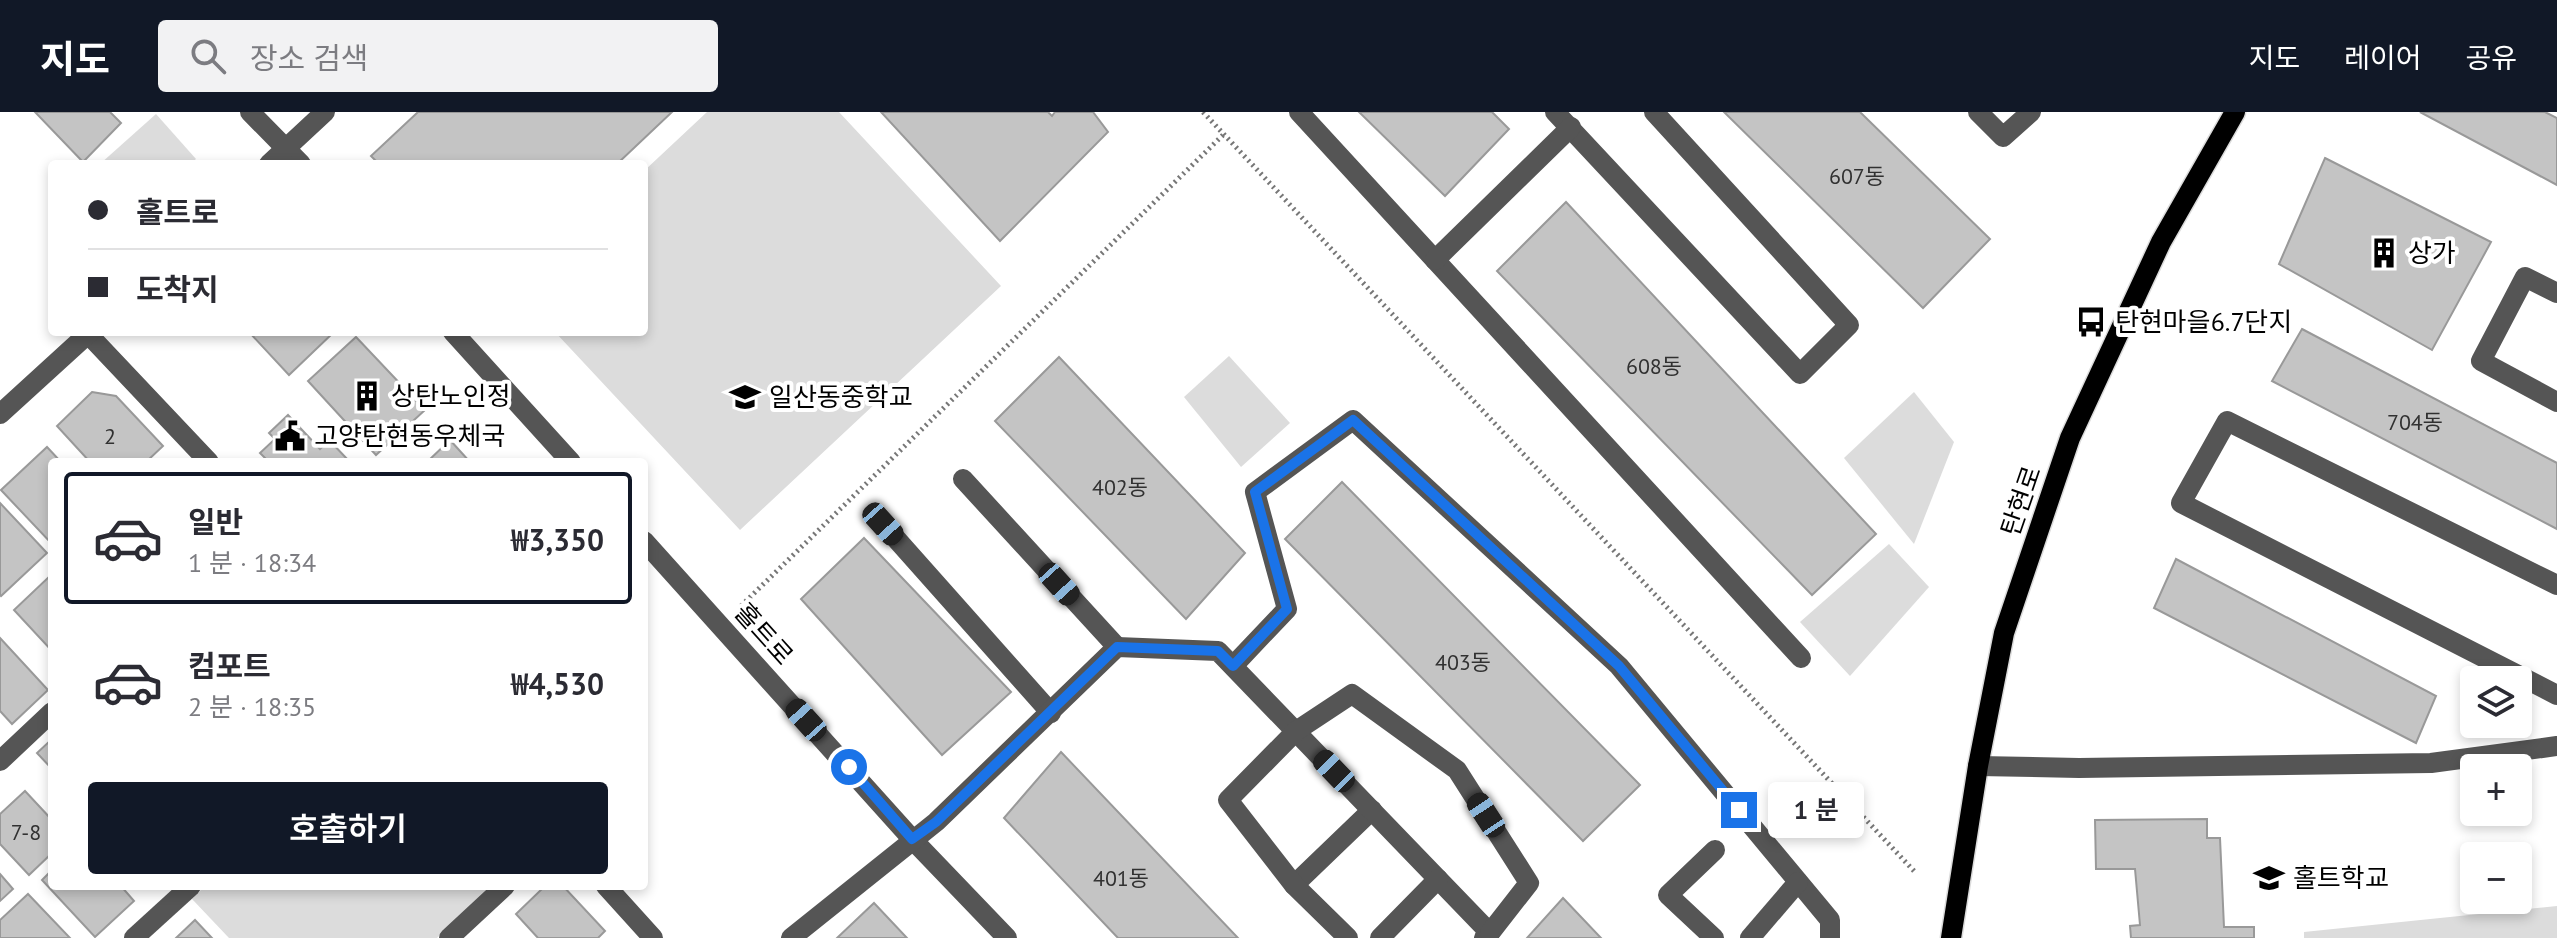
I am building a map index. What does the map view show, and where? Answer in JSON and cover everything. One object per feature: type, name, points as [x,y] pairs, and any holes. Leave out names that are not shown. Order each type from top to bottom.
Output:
[{"type":"main road","name":"탄현로","points":[[1951,938],[1978,766],[2004,633],[2070,438],[2161,242],[2235,112]]},
{"type":"street","points":[[250,112],[297,160]]},
{"type":"street","points":[[274,160],[325,112]]},
{"type":"street","points":[[1299,112],[1801,658]]},
{"type":"street","points":[[1555,112],[1800,374],[1849,325],[1654,112]]},
{"type":"street","points":[[1978,112],[2003,137],[2031,112]]},
{"type":"street","points":[[1435,260],[1571,127]]},
{"type":"street","points":[[2557,293],[2525,277],[2481,361],[2557,402]]},
{"type":"street","points":[[0,414],[86,336]]},
{"type":"street","points":[[92,336],[205,458]]},
{"type":"street","points":[[457,336],[567,458]]},
{"type":"street","points":[[1233,666],[1287,609],[1255,492],[1353,420],[1619,666],[1830,920],[1830,938]]},
{"type":"street","points":[[2557,585],[2227,421],[2181,503],[2557,695]]},
{"type":"street","points":[[963,479],[1117,647],[1218,651],[1296,731],[1438,879],[1487,936],[1529,883],[1457,770],[1352,694],[1296,731],[1228,800],[1294,885],[1348,938]]},
{"type":"street","points":[[883,524],[1051,713]]},
{"type":"street","name":"홀트로","points":[[648,545],[912,839],[1007,938]]},
{"type":"street","points":[[791,938],[936,822],[1117,647]]},
{"type":"street","points":[[0,761],[48,716]]},
{"type":"street","points":[[1978,766],[2079,768],[2431,763],[2557,746]]},
{"type":"street","points":[[1294,885],[1372,810]]},
{"type":"street","points":[[1714,938],[1668,895],[1715,850]]},
{"type":"street","points":[[1380,938],[1438,879]]},
{"type":"street","points":[[1750,938],[1798,882]]},
{"type":"street","points":[[134,938],[187,890]]},
{"type":"street","points":[[449,938],[501,890]]},
{"type":"street","points":[[610,890],[653,938]]},
{"type":"path","points":[[1203,112],[1914,871]]},
{"type":"path","points":[[740,606],[1223,135]]},
{"type":"shaded area","points":[[707,112],[839,112],[1001,286],[740,530],[559,336],[648,336],[648,167]]},
{"type":"shaded area","points":[[156,114],[196,159],[195,160],[104,160]]},
{"type":"shaded area","points":[[1229,356],[1290,423],[1241,467],[1184,397]]},
{"type":"shaded area","points":[[1914,392],[1954,442],[1914,544],[1844,458]]},
{"type":"shaded area","points":[[1889,544],[1929,587],[1850,676],[1800,622]]},
{"type":"shaded area","points":[[201,890],[487,890],[437,938],[229,938],[192,899]]},
{"type":"shaded area","points":[[2557,906],[2557,938],[2304,938],[2304,932],[2479,914],[2532,914],[2532,909]]},
{"type":"building","points":[[35,112],[110,112],[121,123],[85,160],[81,160]]},
{"type":"building","points":[[418,112],[672,112],[621,160],[375,160],[371,156]]},
{"type":"building","points":[[881,112],[1048,112],[1052,116],[1055,112],[1093,112],[1108,132],[1000,241]]},
{"type":"building","points":[[1359,112],[1492,112],[1509,129],[1445,196]]},
{"type":"building","points":[[1724,112],[1860,112],[1990,239],[1923,308]]},
{"type":"building","points":[[2420,112],[2545,112],[2557,118],[2557,185]]},
{"type":"building","name":"상가","points":[[2325,158],[2491,242],[2432,350],[2279,264]]},
{"type":"building","points":[[1566,202],[1876,534],[1812,595],[1497,271]]},
{"type":"building","points":[[2302,329],[2557,463],[2557,529],[2272,381]]},
{"type":"building","points":[[253,336],[330,336],[289,375]]},
{"type":"building","name":"상탄노인정","points":[[356,337],[425,410],[376,455],[308,381]]},
{"type":"building","points":[[1059,357],[1245,553],[1186,619],[995,421]]},
{"type":"building","points":[[92,392],[116,396],[163,446],[150,458],[86,458],[57,426]]},
{"type":"building","name":"고양탄현동우체국","points":[[288,415],[320,449],[329,440],[346,458],[265,458],[260,453],[275,439],[269,433]]},
{"type":"building","points":[[450,440],[466,458],[431,458]]},
{"type":"building","points":[[47,447],[57,458],[48,458],[48,540],[1,490]]},
{"type":"building","points":[[1342,482],[1640,785],[1583,841],[1285,539]]},
{"type":"building","points":[[0,503],[47,553],[1,596],[0,595]]},
{"type":"building","points":[[864,538],[1011,692],[942,755],[801,599]]},
{"type":"building","points":[[2176,559],[2436,696],[2416,743],[2154,608]]},
{"type":"building","points":[[48,578],[48,647],[14,610]]},
{"type":"building","points":[[0,638],[48,690],[12,724],[0,711]]},
{"type":"building","points":[[48,743],[48,765],[37,753]]},
{"type":"building","points":[[1061,752],[1238,938],[1118,938],[1004,818]]},
{"type":"building","points":[[25,791],[48,816],[48,857],[29,875],[0,844],[0,814]]},
{"type":"building","points":[[2207,819],[2207,838],[2220,838],[2224,927],[2254,927],[2254,938],[2131,938],[2130,926],[2140,925],[2135,869],[2096,869],[2095,820]]},
{"type":"building","points":[[0,874],[13,889],[0,901]]},
{"type":"building","points":[[51,890],[124,890],[134,901],[95,937]]},
{"type":"building","points":[[541,890],[567,890],[605,931],[598,938],[538,938],[516,914]]},
{"type":"building","points":[[28,894],[70,938],[0,938],[0,920]]},
{"type":"building","points":[[1563,898],[1601,938],[1527,938]]},
{"type":"building","points":[[874,903],[907,938],[837,938]]},
{"type":"building","points":[[195,920],[212,938],[176,938]]},
{"type":"place","name":"상가","points":[[2384,253]]},
{"type":"place","name":"탄현마을6.7단지","points":[[2091,322]]},
{"type":"place","name":"상탄노인정","points":[[367,396]]},
{"type":"place","name":"일산동중학교","points":[[745,397]]},
{"type":"place","name":"고양탄현동우체국","points":[[290,436]]},
{"type":"place","name":"홀트학교","points":[[2269,878]]},
{"type":"route","points":[[849,767],[912,839],[936,822],[1117,647],[1218,651],[1233,666],[1287,609],[1255,492],[1353,420],[1619,666],[1739,810]]}]
